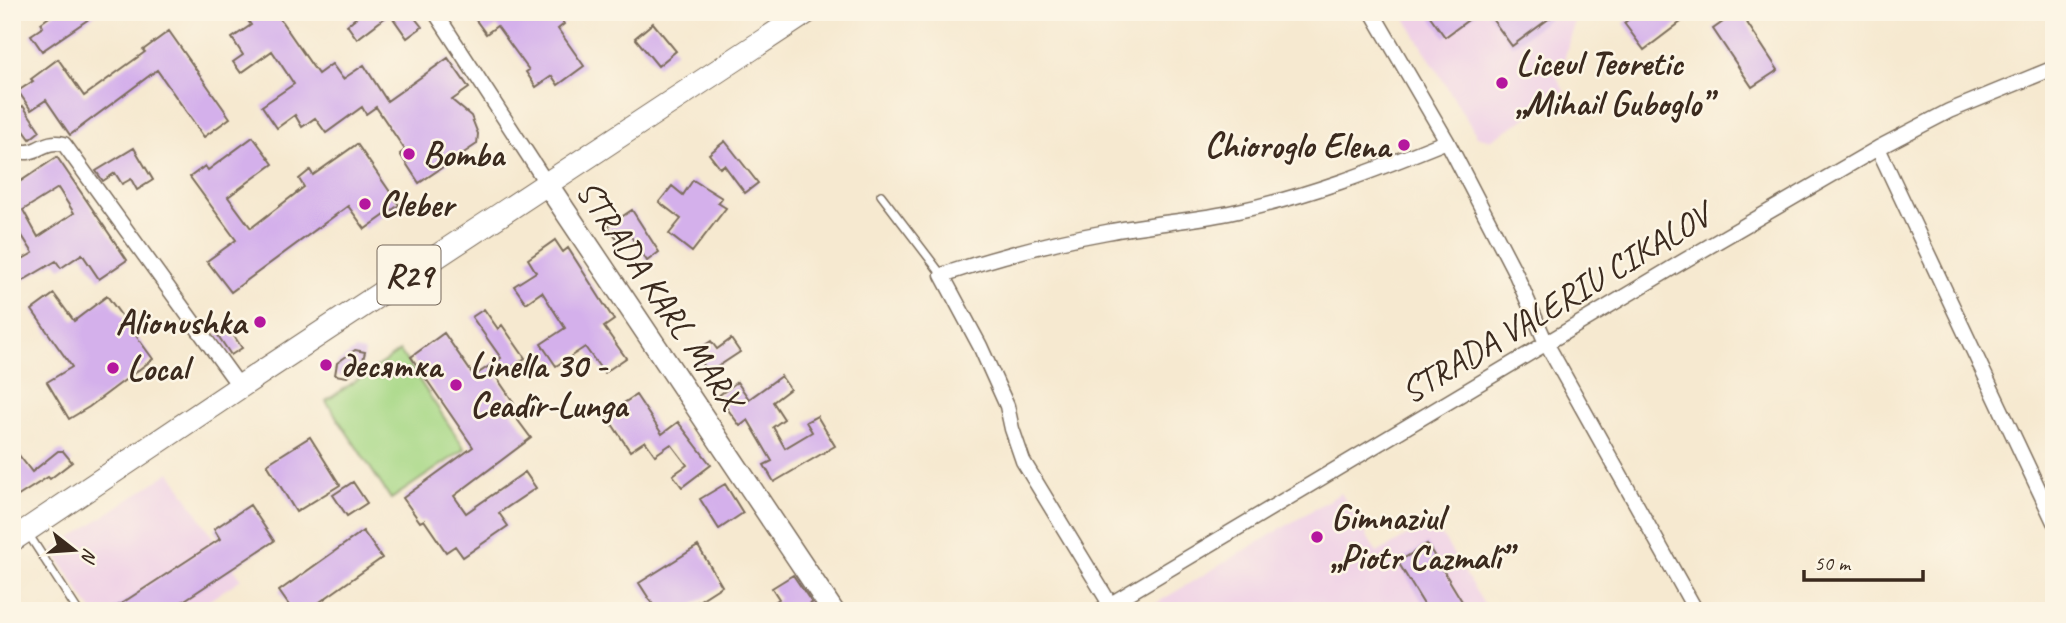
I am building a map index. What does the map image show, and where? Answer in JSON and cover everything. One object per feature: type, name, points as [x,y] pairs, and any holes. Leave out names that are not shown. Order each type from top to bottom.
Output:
[{"type":"main road","name":"R29","points":[[19,535],[807,12]]},
{"type":"street","name":"STRADA KARL MARX","points":[[435,12],[833,611]]},
{"type":"street","points":[[1372,12],[1447,141],[1515,272],[1546,343],[1696,611]]},
{"type":"street","name":"STRADA VALERIU CIKALOV","points":[[1104,607],[1878,148],[1949,111],[2054,68]]},
{"type":"street","points":[[12,148],[29,152],[53,141],[64,144],[240,387]]},
{"type":"street","points":[[1104,607],[1023,461],[1007,406],[980,346],[942,275],[998,257],[1105,232],[1227,214],[1272,203],[1366,174],[1447,141]]},
{"type":"street","points":[[1878,148],[2054,522]]},
{"type":"lane","points":[[881,195],[942,275]]},
{"type":"lane","points":[[19,535],[78,611]]},
{"type":"shaded area","name":"Liceul Teoretic „Mihail Guboglo”","points":[[1401,12],[1577,12],[1563,64],[1554,72],[1566,94],[1490,140],[1477,136]]},
{"type":"shaded area","points":[[170,472],[241,579],[193,611],[92,611],[53,550]]},
{"type":"shaded area","name":"Gimnaziul „Piotr Cazmalî”","points":[[1341,493],[1377,553],[1433,521],[1488,611],[1143,611]]},
{"type":"green space","points":[[400,351],[465,449],[391,499],[326,401]]},
{"type":"building","points":[[56,12],[99,12],[42,51],[31,35],[43,27],[41,23]]},
{"type":"building","points":[[242,12],[275,12],[318,74],[332,64],[343,79],[364,65],[387,101],[448,58],[469,88],[452,100],[471,116],[478,134],[477,144],[419,183],[400,154],[405,150],[376,107],[366,114],[362,107],[326,133],[315,118],[302,127],[295,115],[277,128],[262,106],[294,84],[272,51],[241,73],[233,62],[243,55],[232,38],[251,25]]},
{"type":"building","points":[[363,12],[410,12],[422,27],[407,38],[390,14],[357,39],[347,25]]},
{"type":"building","points":[[470,12],[556,12],[564,24],[558,29],[584,66],[558,85],[552,76],[536,87],[526,72],[529,70],[497,26],[486,34]]},
{"type":"building","points":[[1427,12],[1479,12],[1445,37]]},
{"type":"building","points":[[1487,12],[1558,12],[1512,46]]},
{"type":"building","points":[[1638,12],[1694,12],[1644,50],[1624,23]]},
{"type":"building","points":[[1740,12],[1778,70],[1752,87],[1713,29]]},
{"type":"building","points":[[653,23],[676,51],[658,66],[635,38]]},
{"type":"building","points":[[169,31],[230,118],[204,137],[157,70],[70,135],[46,100],[31,110],[18,91],[58,59],[84,96],[145,52],[143,50]]},
{"type":"building","points":[[23,106],[40,131],[30,139],[12,114]]},
{"type":"building","points":[[253,137],[273,164],[228,197],[251,228],[304,187],[299,179],[310,170],[313,175],[357,144],[399,205],[365,229],[348,206],[231,292],[207,261],[236,240],[190,177],[205,166],[208,170]]},
{"type":"building","points":[[725,141],[758,183],[745,193],[724,165],[720,168],[709,154]]},
{"type":"building","points":[[134,148],[153,180],[137,190],[131,179],[122,184],[115,173],[103,181],[96,171]]},
{"type":"building","points":[[57,157],[127,260],[99,279],[82,254],[61,268],[56,261],[12,287],[12,265],[33,253],[12,220],[12,187]],"holes":[[[58,188],[74,213],[38,237],[23,210]]]},
{"type":"building","points":[[693,180],[722,198],[718,203],[726,208],[692,252],[669,234],[681,219],[659,202],[672,186],[683,195]]},
{"type":"building","points":[[632,210],[659,252],[647,261],[630,235],[619,242],[608,226]]},
{"type":"building","points":[[555,240],[563,252],[568,248],[614,320],[604,327],[626,358],[604,373],[585,347],[556,366],[541,344],[565,328],[542,292],[526,303],[514,286],[536,272],[528,259]]},
{"type":"building","points":[[54,294],[74,321],[107,296],[153,359],[69,419],[47,382],[72,367],[32,310]]},
{"type":"building","points":[[484,309],[498,329],[502,325],[525,358],[497,378],[514,403],[508,407],[531,438],[454,496],[466,513],[525,472],[536,488],[499,513],[508,526],[463,557],[455,546],[446,552],[424,520],[420,522],[403,498],[473,447],[411,357],[444,333],[474,376],[501,358],[472,317]]},
{"type":"building","points":[[228,327],[242,348],[231,355],[217,334]]},
{"type":"building","points":[[731,339],[740,352],[708,373],[694,352],[711,341],[717,349]]},
{"type":"building","points":[[355,350],[365,352],[362,364],[347,377],[335,375],[337,363]]},
{"type":"building","points":[[781,376],[790,389],[773,402],[784,419],[773,427],[785,448],[812,432],[806,422],[817,416],[835,446],[774,482],[764,465],[772,461],[748,420],[740,426],[718,396],[737,382],[749,399]]},
{"type":"building","points":[[636,395],[662,434],[678,422],[711,465],[682,487],[673,475],[687,465],[671,444],[655,455],[645,441],[630,451],[606,415]]},
{"type":"building","points":[[310,437],[340,485],[296,512],[267,464]]},
{"type":"building","points":[[12,446],[32,472],[58,451],[63,451],[72,462],[50,479],[48,477],[12,500]]},
{"type":"building","points":[[353,482],[367,503],[347,516],[333,495]]},
{"type":"building","points":[[725,484],[743,513],[719,529],[700,499]]},
{"type":"building","points":[[250,505],[274,541],[168,611],[110,611],[220,539],[214,529]]},
{"type":"building","points":[[363,531],[382,558],[307,611],[293,611],[279,591]]},
{"type":"building","points":[[1427,544],[1468,611],[1428,611],[1398,562]]},
{"type":"building","points":[[698,546],[722,586],[683,611],[657,611],[639,583]]},
{"type":"building","points":[[793,575],[812,603],[800,611],[761,611],[779,599],[772,588]]},
{"type":"place","name":"Liceul Teoretic „Mihail Guboglo”","points":[[1502,83]]},
{"type":"place","name":"Chioroglo Elena","points":[[1404,145]]},
{"type":"place","name":"Bomba","points":[[409,154]]},
{"type":"place","name":"Cleber","points":[[365,204]]},
{"type":"place","name":"Alionushka","points":[[260,322]]},
{"type":"place","name":"десятка","points":[[326,365]]},
{"type":"place","name":"Local","points":[[113,368]]},
{"type":"place","name":"Linella 30 - Ceadîr-Lunga","points":[[456,385]]},
{"type":"place","name":"Gimnaziul „Piotr Cazmalî”","points":[[1317,537]]}]
